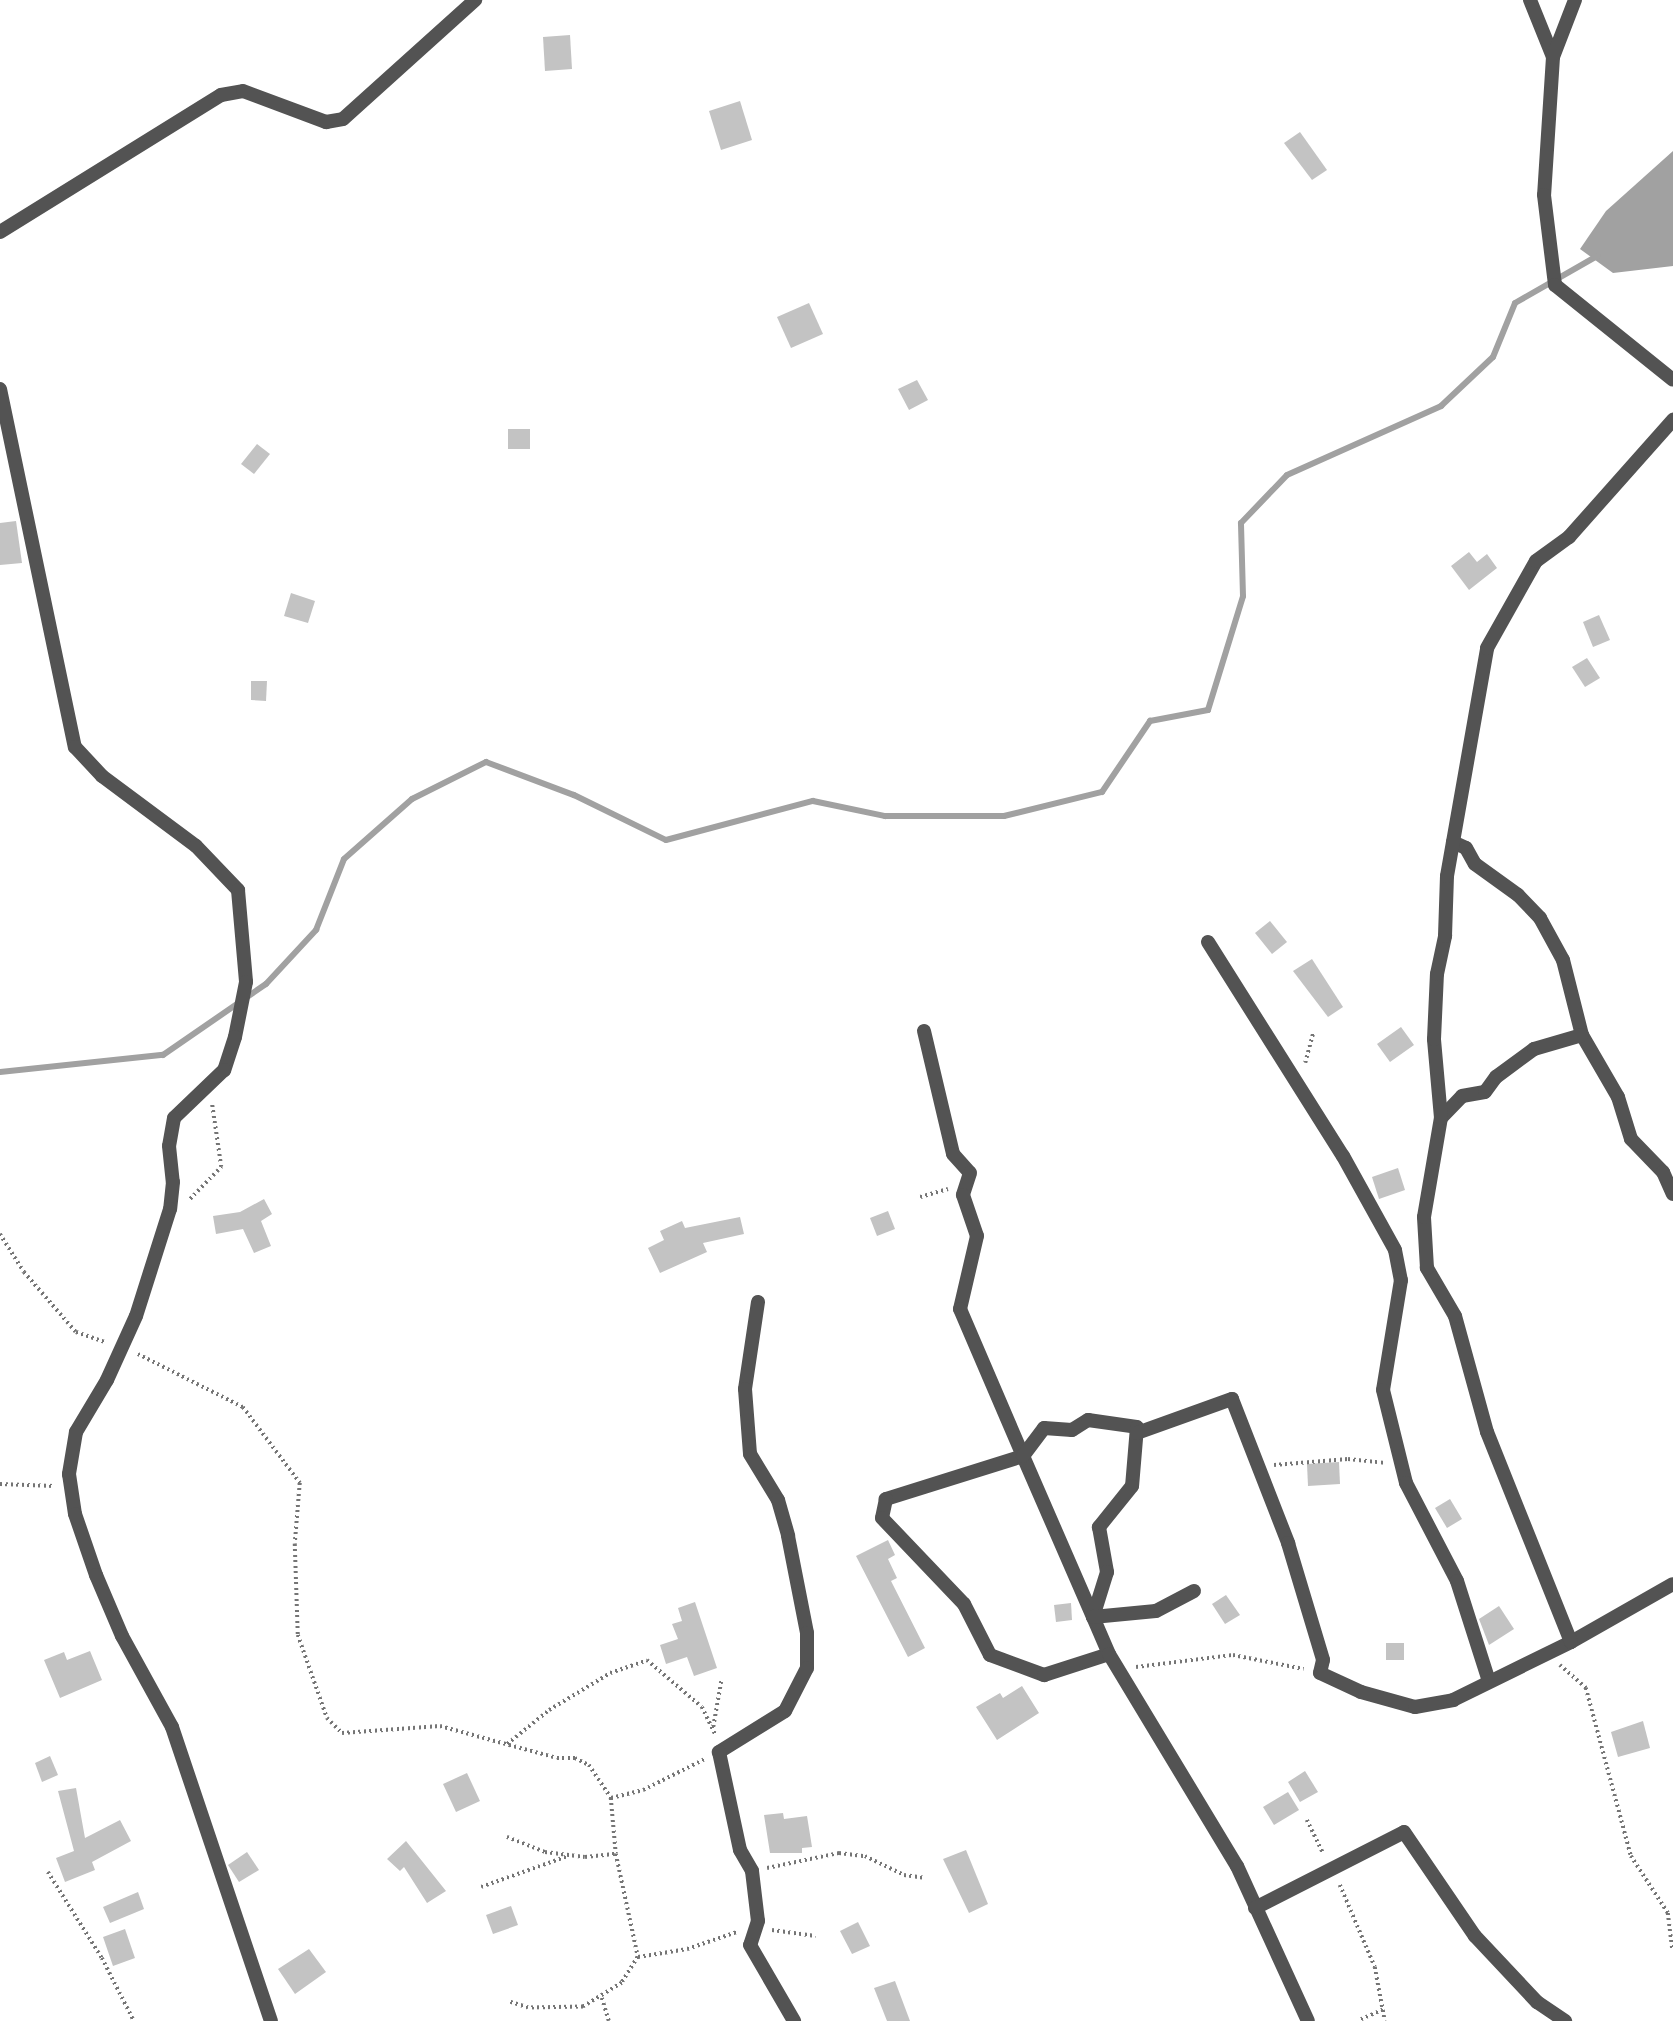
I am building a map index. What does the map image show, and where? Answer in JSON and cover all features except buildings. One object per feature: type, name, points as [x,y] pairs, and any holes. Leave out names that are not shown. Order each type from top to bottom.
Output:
[{"type":"street","points":[[0,232],[221,95],[243,91],[326,122],[343,118],[475,0]]},
{"type":"street","points":[[1530,0],[1553,57]]},
{"type":"street","points":[[1575,0],[1553,57],[1544,195],[1556,285],[1673,380]]},
{"type":"street","points":[[0,389],[75,747],[102,776],[195,846],[238,890],[246,982],[224,1070],[174,1118],[169,1146],[173,1182],[170,1209],[123,1347],[76,1432],[70,1448],[70,1483],[96,1575],[122,1636],[172,1727],[271,2021]]},
{"type":"street","points":[[1571,1642],[1488,1432],[1455,1317],[1427,1269],[1424,1217],[1441,1118],[1434,1011],[1453,842],[1487,648],[1536,561],[1569,537],[1673,420]]},
{"type":"street","points":[[1453,842],[1466,848],[1475,864],[1540,918],[1563,960],[1582,1035],[1618,1097],[1631,1139],[1663,1172],[1673,1194]]},
{"type":"street","points":[[1208,942],[1298,1084],[1395,1250],[1401,1280],[1383,1390],[1406,1483],[1457,1581],[1489,1681]]},
{"type":"street","points":[[924,1031],[953,1154],[970,1173],[963,1195],[977,1236],[960,1310],[1109,1654],[1237,1866],[1308,2021]]},
{"type":"street","points":[[1441,1118],[1462,1096],[1485,1093],[1496,1077],[1534,1049],[1582,1035]]},
{"type":"street","points":[[758,1302],[745,1388],[750,1454],[778,1500],[788,1536],[807,1633],[807,1668],[785,1711],[719,1752],[740,1850],[751,1871],[756,1932],[750,1945],[794,2021]]},
{"type":"street","points":[[1137,1433],[1232,1399],[1306,1601],[1323,1660],[1320,1673],[1361,1692],[1415,1707],[1453,1700],[1571,1642],[1673,1584]]},
{"type":"street","points":[[1093,1617],[1107,1572],[1099,1527],[1132,1486],[1137,1427],[1088,1420],[1072,1430],[1044,1428],[1023,1456],[886,1499],[882,1518],[964,1604],[990,1655],[1044,1675],[1109,1654]]},
{"type":"street","points":[[1093,1617],[1156,1611],[1194,1591]]},
{"type":"street","points":[[1255,1908],[1404,1832],[1475,1936],[1537,2002],[1565,2021]]},
{"type":"path","points":[[1298,1084],[1313,1034]]},
{"type":"path","points":[[170,1209],[208,1184],[220,1167],[208,1087]]},
{"type":"path","points":[[920,1197],[967,1183]]},
{"type":"path","points":[[0,1234],[24,1272],[76,1332],[123,1347],[243,1407],[300,1483],[295,1544],[298,1634],[327,1718],[350,1735],[418,1724],[440,1726],[589,1765],[611,1798],[616,1854],[638,1957],[621,1983],[602,1998],[583,2007],[561,2009],[509,2002]]},
{"type":"path","points":[[1258,1467],[1348,1459],[1401,1464]]},
{"type":"path","points":[[0,1484],[47,1488],[70,1483]]},
{"type":"path","points":[[1118,1670],[1233,1655],[1320,1673]]},
{"type":"path","points":[[1543,1656],[1570,1671],[1586,1688],[1631,1856],[1668,1913],[1673,1951]]},
{"type":"path","points":[[507,1744],[549,1710],[610,1673],[647,1660],[702,1707],[713,1727],[719,1752],[643,1790],[611,1798]]},
{"type":"path","points":[[713,1727],[721,1681]]},
{"type":"path","points":[[1307,1820],[1375,1967],[1385,2021]]},
{"type":"path","points":[[507,1837],[545,1852],[570,1855],[616,1854]]},
{"type":"path","points":[[751,1871],[839,1853],[865,1856],[904,1875],[926,1878]]},
{"type":"path","points":[[481,1887],[570,1855]]},
{"type":"path","points":[[48,1872],[102,1958],[134,2021]]},
{"type":"path","points":[[638,1957],[687,1949],[727,1932],[773,1930],[816,1936]]},
{"type":"path","points":[[602,1998],[609,2021]]},
{"type":"path","points":[[1358,2021],[1383,2010]]},
{"type":"shaded area","points":[[1673,151],[1673,266],[1613,273],[1580,249],[1606,211]]},
{"type":"waterway","points":[[0,1072],[163,1055],[266,984],[316,930],[344,859],[412,799],[486,762],[574,795],[666,840],[813,801],[885,816],[1004,816],[1102,792],[1150,721],[1208,710],[1243,596],[1241,523],[1287,475],[1441,406],[1493,357],[1515,303],[1597,256]]}]
